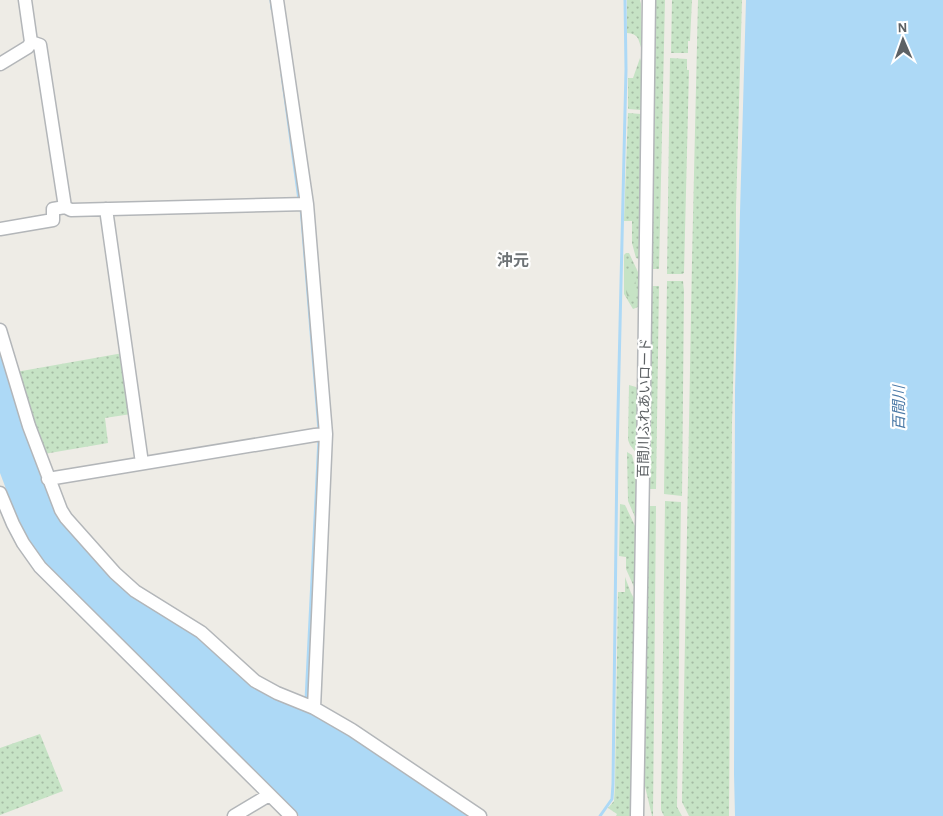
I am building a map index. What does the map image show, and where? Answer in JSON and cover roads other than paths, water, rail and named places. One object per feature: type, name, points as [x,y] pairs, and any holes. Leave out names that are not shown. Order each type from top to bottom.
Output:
[{"type":"street","points":[[0,64],[28,47],[31,42],[25,0]]},
{"type":"street","points":[[277,0],[303,205],[321,434],[314,708]]},
{"type":"street","name":"百間川ふれあいロード","points":[[637,816],[650,0]]},
{"type":"street","points":[[31,42],[40,45],[61,208]]},
{"type":"street","points":[[0,229],[53,220],[53,209],[61,208],[106,212],[303,205]]},
{"type":"street","points":[[106,212],[142,463]]},
{"type":"street","points":[[0,330],[29,426],[61,510],[115,573],[135,591],[201,632],[255,681],[277,693],[314,708],[352,730],[480,816]]},
{"type":"street","points":[[48,479],[321,434]]},
{"type":"street","points":[[0,493],[23,543],[40,567],[291,816]]},
{"type":"street","points":[[234,816],[269,795]]},
{"type":"water","name":"百間川","points":[[746,0],[943,0],[943,816],[735,816],[735,390]]},
{"type":"water","points":[[0,344],[71,532],[121,587],[330,722],[470,816],[299,816],[73,593],[36,554],[14,510],[0,473]]},
{"type":"waterway","points":[[271,0],[272,9]]},
{"type":"waterway","points":[[600,816],[612,799],[613,784],[617,455],[626,69],[625,0]]},
{"type":"waterway","points":[[282,75],[299,200]]},
{"type":"waterway","points":[[301,208],[319,431]]},
{"type":"waterway","points":[[306,700],[319,438]]},
{"type":"district","name":"沖元","points":[[513,260]]}]
